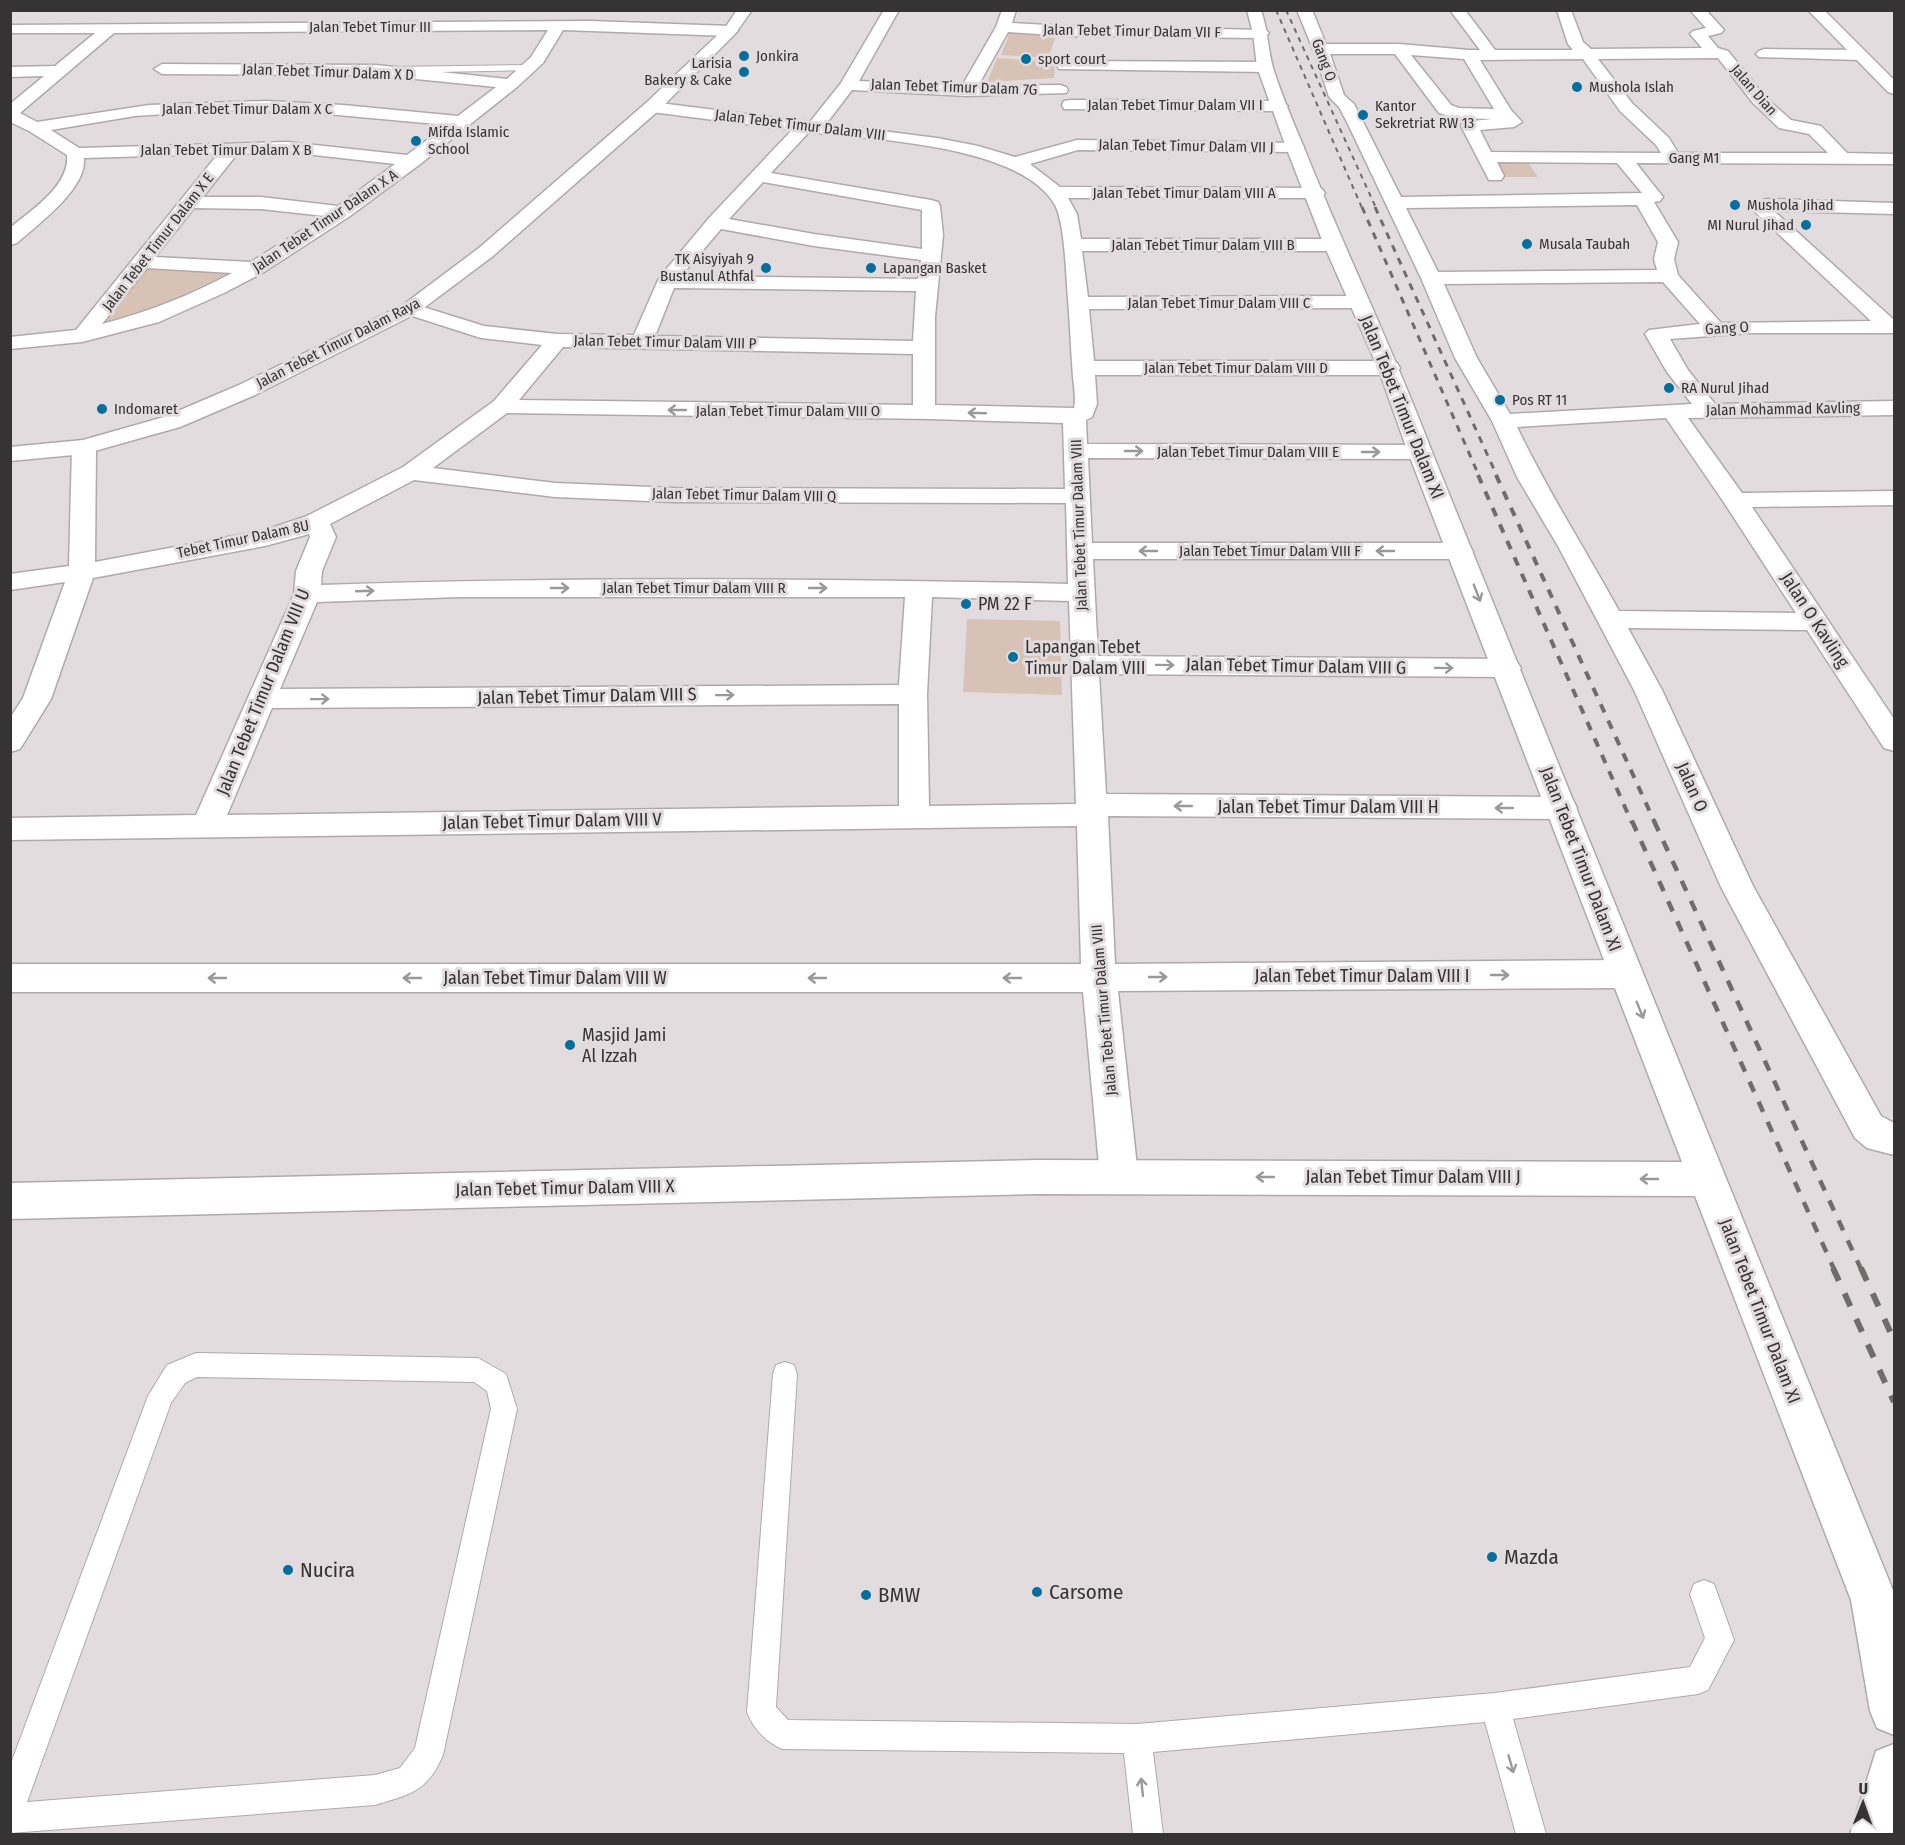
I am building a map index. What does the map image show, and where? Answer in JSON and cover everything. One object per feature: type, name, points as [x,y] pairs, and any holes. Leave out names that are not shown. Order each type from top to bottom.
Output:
[{"type":"street","points":[[590,25],[601,10]]},
{"type":"street","name":"Jalan Tebet Timur Dalam Raya","points":[[10,454],[84,447],[172,422],[247,390],[410,309],[486,252],[652,107],[730,31],[745,10]]},
{"type":"street","points":[[643,340],[666,282],[716,222],[848,85],[892,10]]},
{"type":"street","points":[[968,91],[1003,27],[1009,10]]},
{"type":"street","name":"Gang O","points":[[1304,10],[1337,97],[1346,104],[1431,278],[1466,358],[1503,421]]},
{"type":"street","points":[[1457,10],[1491,55]]},
{"type":"street","points":[[1564,10],[1576,44],[1587,54],[1618,98],[1663,142],[1673,158]]},
{"type":"street","points":[[1696,10],[1716,30],[1698,34],[1720,55]]},
{"type":"street","points":[[1815,10],[1894,89]]},
{"type":"street","points":[[202,28],[217,14]]},
{"type":"street","name":"Jalan Tebet Timur Dalam VII F","points":[[1003,27],[1065,48],[1258,22]]},
{"type":"street","name":"Jalan Tebet Timur Dalam XI","points":[[1258,22],[1265,67],[1316,193],[1334,245],[1389,368],[1420,452],[1874,1600],[1894,1711]]},
{"type":"street","name":"Jalan Tebet Timur III","points":[[10,29],[590,25],[730,31]]},
{"type":"street","name":"Jalan Tebet Timur Dalam X A","points":[[10,343],[60,341],[160,315],[258,268],[343,212],[511,84],[537,60],[558,26]]},
{"type":"street","points":[[10,239],[74,174],[77,162],[75,153],[10,114],[109,29]]},
{"type":"street","points":[[1077,145],[1070,105],[1060,90],[1065,48],[1265,67]]},
{"type":"street","points":[[1320,49],[1399,49],[1469,55],[1720,55]]},
{"type":"street","points":[[1399,49],[1445,109],[1457,113],[1505,114]]},
{"type":"street","name":"Jalan Dian","points":[[1720,55],[1770,59],[1764,54],[1859,55]]},
{"type":"street","points":[[1469,55],[1505,114],[1514,122],[1469,126],[1484,157],[1511,202]]},
{"type":"street","name":"Jalan Dian","points":[[1720,55],[1785,124],[1815,130],[1842,158]]},
{"type":"street","name":"Jalan Tebet Timur Dalam X D","points":[[148,110],[163,82],[181,69],[376,70],[511,84]]},
{"type":"street","points":[[10,72],[60,71]]},
{"type":"street","name":"Jalan Tebet Timur Dalam 7G","points":[[848,85],[968,91],[1060,90]]},
{"type":"street","name":"Jalan Tebet Timur Dalam VII I","points":[[1070,105],[1280,106]]},
{"type":"street","name":"Jalan Tebet Timur Dalam X C","points":[[35,127],[148,110],[291,106],[460,121]]},
{"type":"street","name":"Jalan Tebet Timur Dalam VIII","points":[[652,107],[938,143],[979,151],[1015,163],[1038,177],[1063,204],[1070,225],[1079,303],[1083,368],[1085,408],[1084,412],[1074,417],[1081,593],[1093,810],[1099,978],[1119,1176]]},
{"type":"street","name":"Jalan Tebet Timur Dalam VII J","points":[[1015,163],[1077,145],[1296,147]]},
{"type":"street","name":"Jalan Tebet Timur Dalam X B","points":[[75,153],[233,147],[309,149],[413,160]]},
{"type":"street","name":"Jalan Tebet Timur Dalam X E","points":[[82,336],[233,147]]},
{"type":"street","points":[[1484,157],[1621,156],[1648,198],[1668,242],[1664,259],[1668,276],[1715,328]]},
{"type":"street","name":"Gang M1","points":[[1621,156],[1894,159]]},
{"type":"street","points":[[1768,158],[1783,174]]},
{"type":"street","points":[[759,176],[929,205],[932,208],[932,256],[927,285],[924,348],[924,412]]},
{"type":"street","points":[[1798,190],[1813,206]]},
{"type":"street","name":"Jalan Tebet Timur Dalam VIII A","points":[[1053,192],[1316,193]]},
{"type":"street","points":[[1394,203],[1648,198]]},
{"type":"street","points":[[189,202],[261,203],[343,212]]},
{"type":"street","name":"Gang O","points":[[1892,327],[1764,212],[1767,205],[1894,208]]},
{"type":"street","points":[[716,222],[814,240],[932,256]]},
{"type":"street","points":[[806,283],[814,240]]},
{"type":"street","name":"Jalan Tebet Timur Dalam VIII B","points":[[1072,245],[1334,245]]},
{"type":"street","points":[[142,262],[258,268]]},
{"type":"street","points":[[1431,278],[1668,276]]},
{"type":"street","points":[[666,282],[927,285]]},
{"type":"street","name":"Jalan Tebet Timur Dalam VIII C","points":[[1079,303],[1359,302]]},
{"type":"street","name":"Jalan Tebet Timur Dalam VIII P","points":[[410,309],[481,332],[557,339],[924,348]]},
{"type":"street","name":"Gang O","points":[[1708,410],[1677,372],[1656,334],[1715,328],[1892,327]]},
{"type":"street","name":"Tebet Timur Dalam 8U","points":[[10,582],[82,572],[241,542],[317,523],[328,514],[411,472],[501,406],[557,339]]},
{"type":"street","name":"Jalan Tebet Timur Dalam VIII D","points":[[1083,368],[1389,368]]},
{"type":"street","name":"Jalan Tebet Timur Dalam VIII O","points":[[501,406],[602,410],[924,412],[1074,417]]},
{"type":"street","name":"Jalan Mohammad Kavling","points":[[1503,421],[1672,411],[1894,408]]},
{"type":"street","name":"Jalan O Kavling","points":[[1672,411],[1735,500],[1894,741]]},
{"type":"street","name":"Jalan O","points":[[1503,421],[1529,477],[1571,546],[1648,690],[1737,887],[1868,1127],[1880,1136],[1894,1139]]},
{"type":"street","points":[[10,742],[24,698],[82,572],[84,447]]},
{"type":"street","name":"Jalan Tebet Timur Dalam VIII E","points":[[1076,451],[1420,452]]},
{"type":"street","name":"Jalan Tebet Timur Dalam VIII Q","points":[[411,472],[555,490],[674,495],[1077,496]]},
{"type":"street","points":[[1735,500],[1894,498]]},
{"type":"street","name":"Jalan Tebet Timur Dalam VIII U","points":[[207,826],[307,594],[309,571],[322,537],[317,523]]},
{"type":"street","name":"Jalan Tebet Timur Dalam VIII F","points":[[1080,551],[1461,551]]},
{"type":"street","name":"Jalan Tebet Timur Dalam VIII R","points":[[307,594],[460,589],[919,589],[1081,593]]},
{"type":"street","points":[[914,816],[913,694],[919,589]]},
{"type":"street","points":[[1610,619],[1816,622]]},
{"type":"street","name":"Jalan Tebet Timur Dalam VIII G","points":[[1086,664],[1507,668]]},
{"type":"street","name":"Jalan Tebet Timur Dalam VIII S","points":[[262,699],[913,694]]},
{"type":"street","name":"Jalan Tebet Timur Dalam VIII H","points":[[1093,810],[1562,808]]},
{"type":"street","name":"Jalan Tebet Timur Dalam VIII V","points":[[10,829],[914,816],[1093,810]]},
{"type":"street","name":"Jalan Tebet Timur Dalam VIII I","points":[[1099,978],[1626,974]]},
{"type":"street","name":"Jalan Tebet Timur Dalam VIII W","points":[[10,978],[1099,978]]},
{"type":"street","name":"Jalan Tebet Timur Dalam VIII J","points":[[1119,1176],[1708,1179]]},
{"type":"street","name":"Jalan Tebet Timur Dalam VIII X","points":[[10,1201],[1119,1176]]},
{"type":"street","points":[[1875,1834],[1894,1769]]},
{"type":"lane","points":[[376,70],[530,68]]},
{"type":"lane","points":[[10,1808],[161,1396],[176,1374],[196,1365],[478,1370],[497,1383],[504,1410],[428,1755],[409,1780],[375,1790],[10,1818]]},
{"type":"lane","points":[[785,1374],[761,1712],[769,1723],[782,1734],[1137,1739],[1495,1707],[1698,1680],[1720,1640],[1704,1594]]},
{"type":"lane","points":[[1495,1707],[1531,1834]]},
{"type":"lane","points":[[1137,1739],[1148,1834]]},
{"type":"shaded area","name":"sport court","points":[[1011,30],[1057,33],[1048,58],[1001,55]]},
{"type":"shaded area","points":[[997,58],[1055,62],[1054,78],[987,82]]},
{"type":"shaded area","points":[[1485,157],[1524,157],[1538,177],[1499,177]]},
{"type":"shaded area","points":[[147,266],[242,271],[196,289],[150,312],[102,324]]},
{"type":"shaded area","name":"Lapangan Tebet Timur Dalam VIII","points":[[967,619],[1060,621],[1062,695],[963,692]]},
{"type":"railway","points":[[1276,10],[1362,208]]},
{"type":"railway","points":[[1286,10],[1376,208]]},
{"type":"railway","points":[[1362,207],[1479,476]]},
{"type":"railway","points":[[1375,207],[1497,476]]},
{"type":"railway","points":[[1478,475],[1632,823]]},
{"type":"railway","points":[[1496,475],[1655,823]]},
{"type":"railway","points":[[1632,821],[1834,1269]]},
{"type":"railway","points":[[1654,821],[1861,1269]]},
{"type":"railway","points":[[1833,1268],[1894,1402]]},
{"type":"railway","points":[[1861,1268],[1894,1340]]},
{"type":"place","name":"Jonkira","points":[[744,56]]},
{"type":"place","name":"sport court","points":[[1026,59]]},
{"type":"place","name":"Larisia Bakery & Cake","points":[[744,72]]},
{"type":"place","name":"Mushola Islah","points":[[1577,87]]},
{"type":"place","name":"Kantor Sekretriat RW 13","points":[[1363,115]]},
{"type":"place","name":"Mifda Islamic School","points":[[416,141]]},
{"type":"place","name":"Mushola Jihad","points":[[1735,205]]},
{"type":"place","name":"MI Nurul Jihad","points":[[1806,225]]},
{"type":"place","name":"Musala Taubah","points":[[1527,244]]},
{"type":"place","name":"TK Aisyiyah 9 Bustanul Athfal","points":[[766,268]]},
{"type":"place","name":"Lapangan Basket","points":[[871,268]]},
{"type":"place","name":"RA Nurul Jihad","points":[[1669,388]]},
{"type":"place","name":"Pos RT 11","points":[[1500,400]]},
{"type":"place","name":"Indomaret","points":[[102,409]]},
{"type":"place","name":"PM 22 F","points":[[966,604]]},
{"type":"place","name":"Lapangan Tebet Timur Dalam VIII","points":[[1013,657]]},
{"type":"place","name":"Masjid Jami Al Izzah","points":[[570,1045]]},
{"type":"place","name":"Mazda","points":[[1492,1557]]},
{"type":"place","name":"Nucira","points":[[288,1570]]},
{"type":"place","name":"Carsome","points":[[1037,1592]]},
{"type":"place","name":"BMW","points":[[866,1595]]}]
